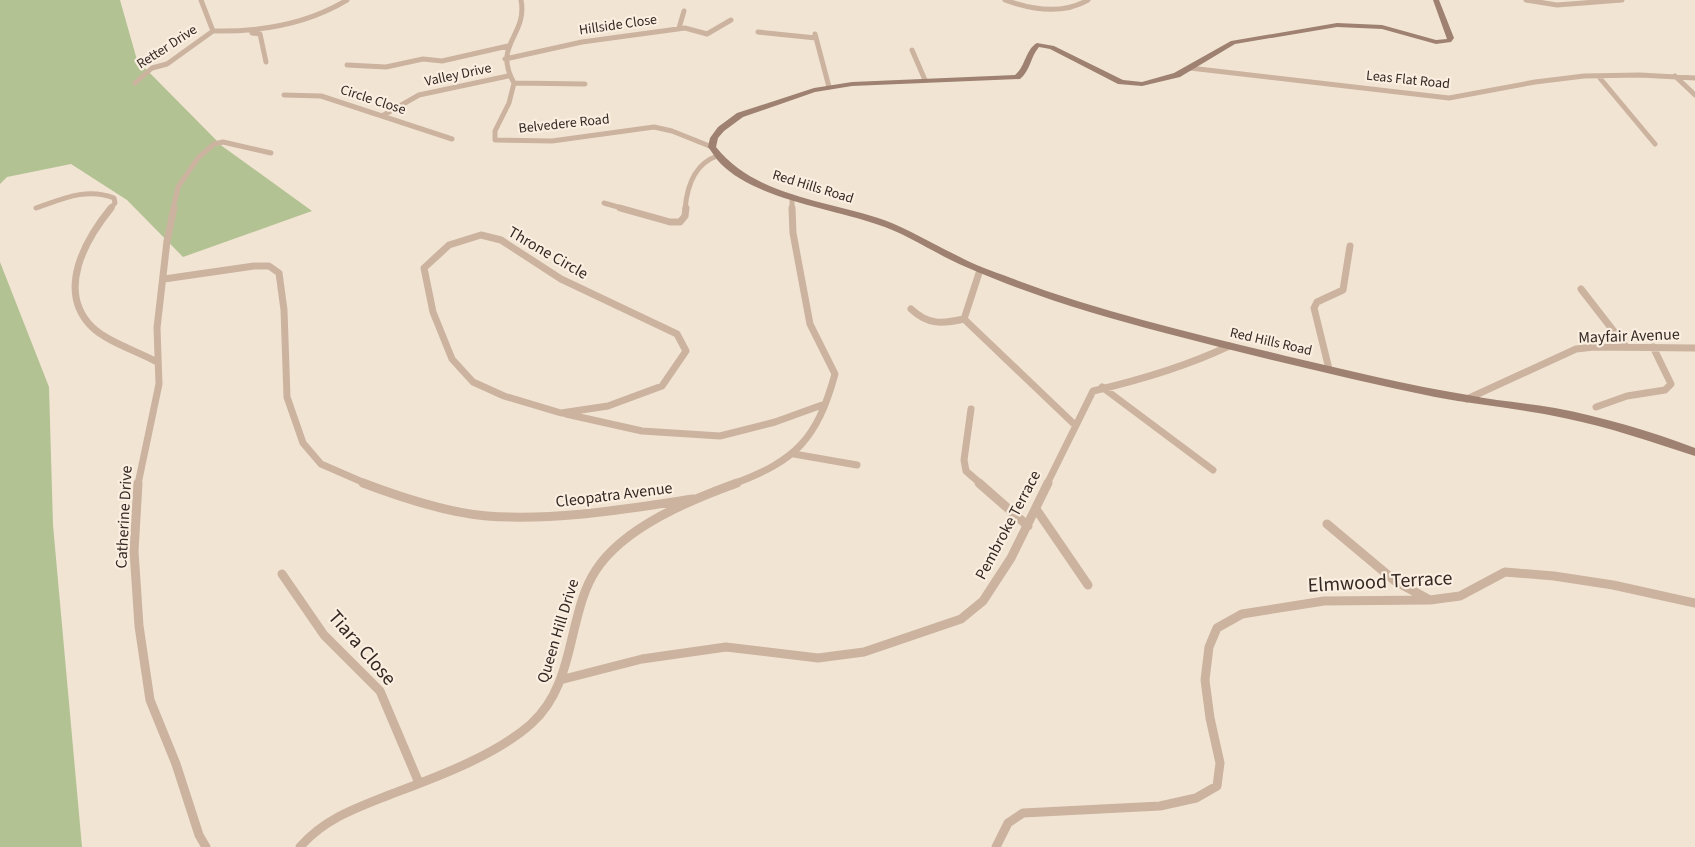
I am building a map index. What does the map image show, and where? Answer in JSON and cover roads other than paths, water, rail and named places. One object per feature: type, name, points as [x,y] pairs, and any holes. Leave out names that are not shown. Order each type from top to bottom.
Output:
[{"type":"main road","points":[[712,147],[714,138],[727,124],[740,115],[793,96],[829,87],[1017,77],[1022,75],[1028,64],[1032,48],[1037,45],[1052,47],[1111,78],[1134,84],[1148,83],[1177,75],[1233,42],[1337,25],[1365,24],[1436,42],[1449,42],[1449,30],[1436,0]]},
{"type":"main road","name":"Red Hills Road","points":[[712,147],[717,156],[746,177],[792,197],[885,224],[980,270],[1019,285],[1159,328],[1229,346],[1467,399],[1580,417],[1644,434],[1695,452]]},
{"type":"street","points":[[201,0],[213,31],[242,32],[296,20],[347,0]]},
{"type":"street","points":[[521,0],[524,7],[520,23],[508,46],[505,59],[508,76],[514,83],[585,84]]},
{"type":"street","points":[[1005,0],[1017,4],[1061,9],[1075,7],[1088,0]]},
{"type":"street","points":[[1526,0],[1557,5],[1622,0]]},
{"type":"street","points":[[679,28],[684,11]]},
{"type":"street","name":"Hillside Close","points":[[505,59],[582,42],[679,28],[689,28],[699,34],[707,34],[731,20]]},
{"type":"street","name":"Retter Drive","points":[[135,83],[152,68],[167,64],[213,31]]},
{"type":"street","points":[[242,32],[260,34],[266,62]]},
{"type":"street","points":[[758,32],[815,36],[829,87]]},
{"type":"street","points":[[346,65],[386,67],[423,59],[442,60],[508,46]]},
{"type":"street","points":[[912,50],[925,81]]},
{"type":"street","name":"Leas Flat Road","points":[[1190,68],[1449,98],[1475,96],[1516,85],[1550,80],[1649,74],[1695,78]]},
{"type":"street","name":"Valley Drive","points":[[382,116],[419,95],[508,76]]},
{"type":"street","points":[[1675,76],[1695,94]]},
{"type":"street","points":[[1599,77],[1655,144]]},
{"type":"street","name":"Belvedere Road","points":[[514,83],[509,104],[495,131],[495,140],[552,141],[654,128],[672,131],[712,147]]},
{"type":"street","name":"Circle Close","points":[[284,95],[321,96],[452,139]]},
{"type":"street","name":"Catherine Drive","points":[[206,847],[199,835],[176,764],[150,700],[139,626],[134,551],[139,472],[159,384],[157,328],[167,241],[178,186],[198,158],[211,145],[220,142],[271,153]]},
{"type":"street","points":[[604,203],[670,222],[680,222],[685,216],[686,202],[696,169],[705,160],[717,156]]},
{"type":"street","points":[[36,208],[86,193],[107,194],[114,198],[115,203],[85,243],[77,264],[75,288],[81,308],[93,328],[157,362]]},
{"type":"street","name":"Queen Hill Drive","points":[[300,847],[328,822],[419,783],[507,740],[532,723],[550,705],[560,680],[582,594],[592,573],[612,550],[697,498],[753,477],[794,454],[802,446],[814,428],[835,374],[810,324],[793,233],[792,197]]},
{"type":"street","name":"Throne Circle","points":[[561,413],[608,406],[662,386],[686,351],[677,334],[561,279],[501,240],[481,235],[459,239],[437,252],[424,268],[433,312],[452,359],[473,382],[504,396],[561,413],[642,431],[720,436],[775,422],[822,405]]},
{"type":"street","points":[[1329,369],[1314,308],[1317,302],[1343,290],[1350,246]]},
{"type":"street","name":"Cleopatra Avenue","points":[[164,279],[254,266],[269,266],[279,273],[284,309],[287,397],[303,443],[321,464],[348,477],[406,498],[486,516],[577,516],[697,498]]},
{"type":"street","points":[[964,319],[980,270]]},
{"type":"street","points":[[1581,289],[1626,347]]},
{"type":"street","points":[[911,309],[929,323],[964,319]]},
{"type":"street","points":[[964,319],[1075,425]]},
{"type":"street","points":[[1102,387],[1141,380],[1208,357],[1229,346]]},
{"type":"street","points":[[1596,406],[1628,396],[1665,390],[1671,384],[1653,347]]},
{"type":"street","name":"Mayfair Avenue","points":[[1467,399],[1576,349],[1695,348]]},
{"type":"street","points":[[1102,387],[1213,470]]},
{"type":"street","name":"Pembroke Terrace","points":[[560,680],[642,659],[726,647],[818,657],[864,652],[961,619],[983,601],[1028,526],[1093,391],[1102,387]]},
{"type":"street","points":[[971,409],[964,460],[966,471],[1028,526]]},
{"type":"street","points":[[794,454],[857,465]]},
{"type":"street","points":[[1036,509],[1088,585]]},
{"type":"street","points":[[1327,524],[1395,581],[1430,600]]},
{"type":"street","name":"Elmwood Terrace","points":[[996,847],[1007,822],[1017,814],[1031,811],[1160,806],[1196,798],[1217,786],[1220,763],[1210,718],[1205,680],[1209,646],[1216,628],[1242,614],[1324,601],[1430,600],[1460,596],[1505,572],[1601,583],[1695,603]]},
{"type":"street","name":"Tiara Close","points":[[282,574],[324,635],[380,692],[419,783]]}]
